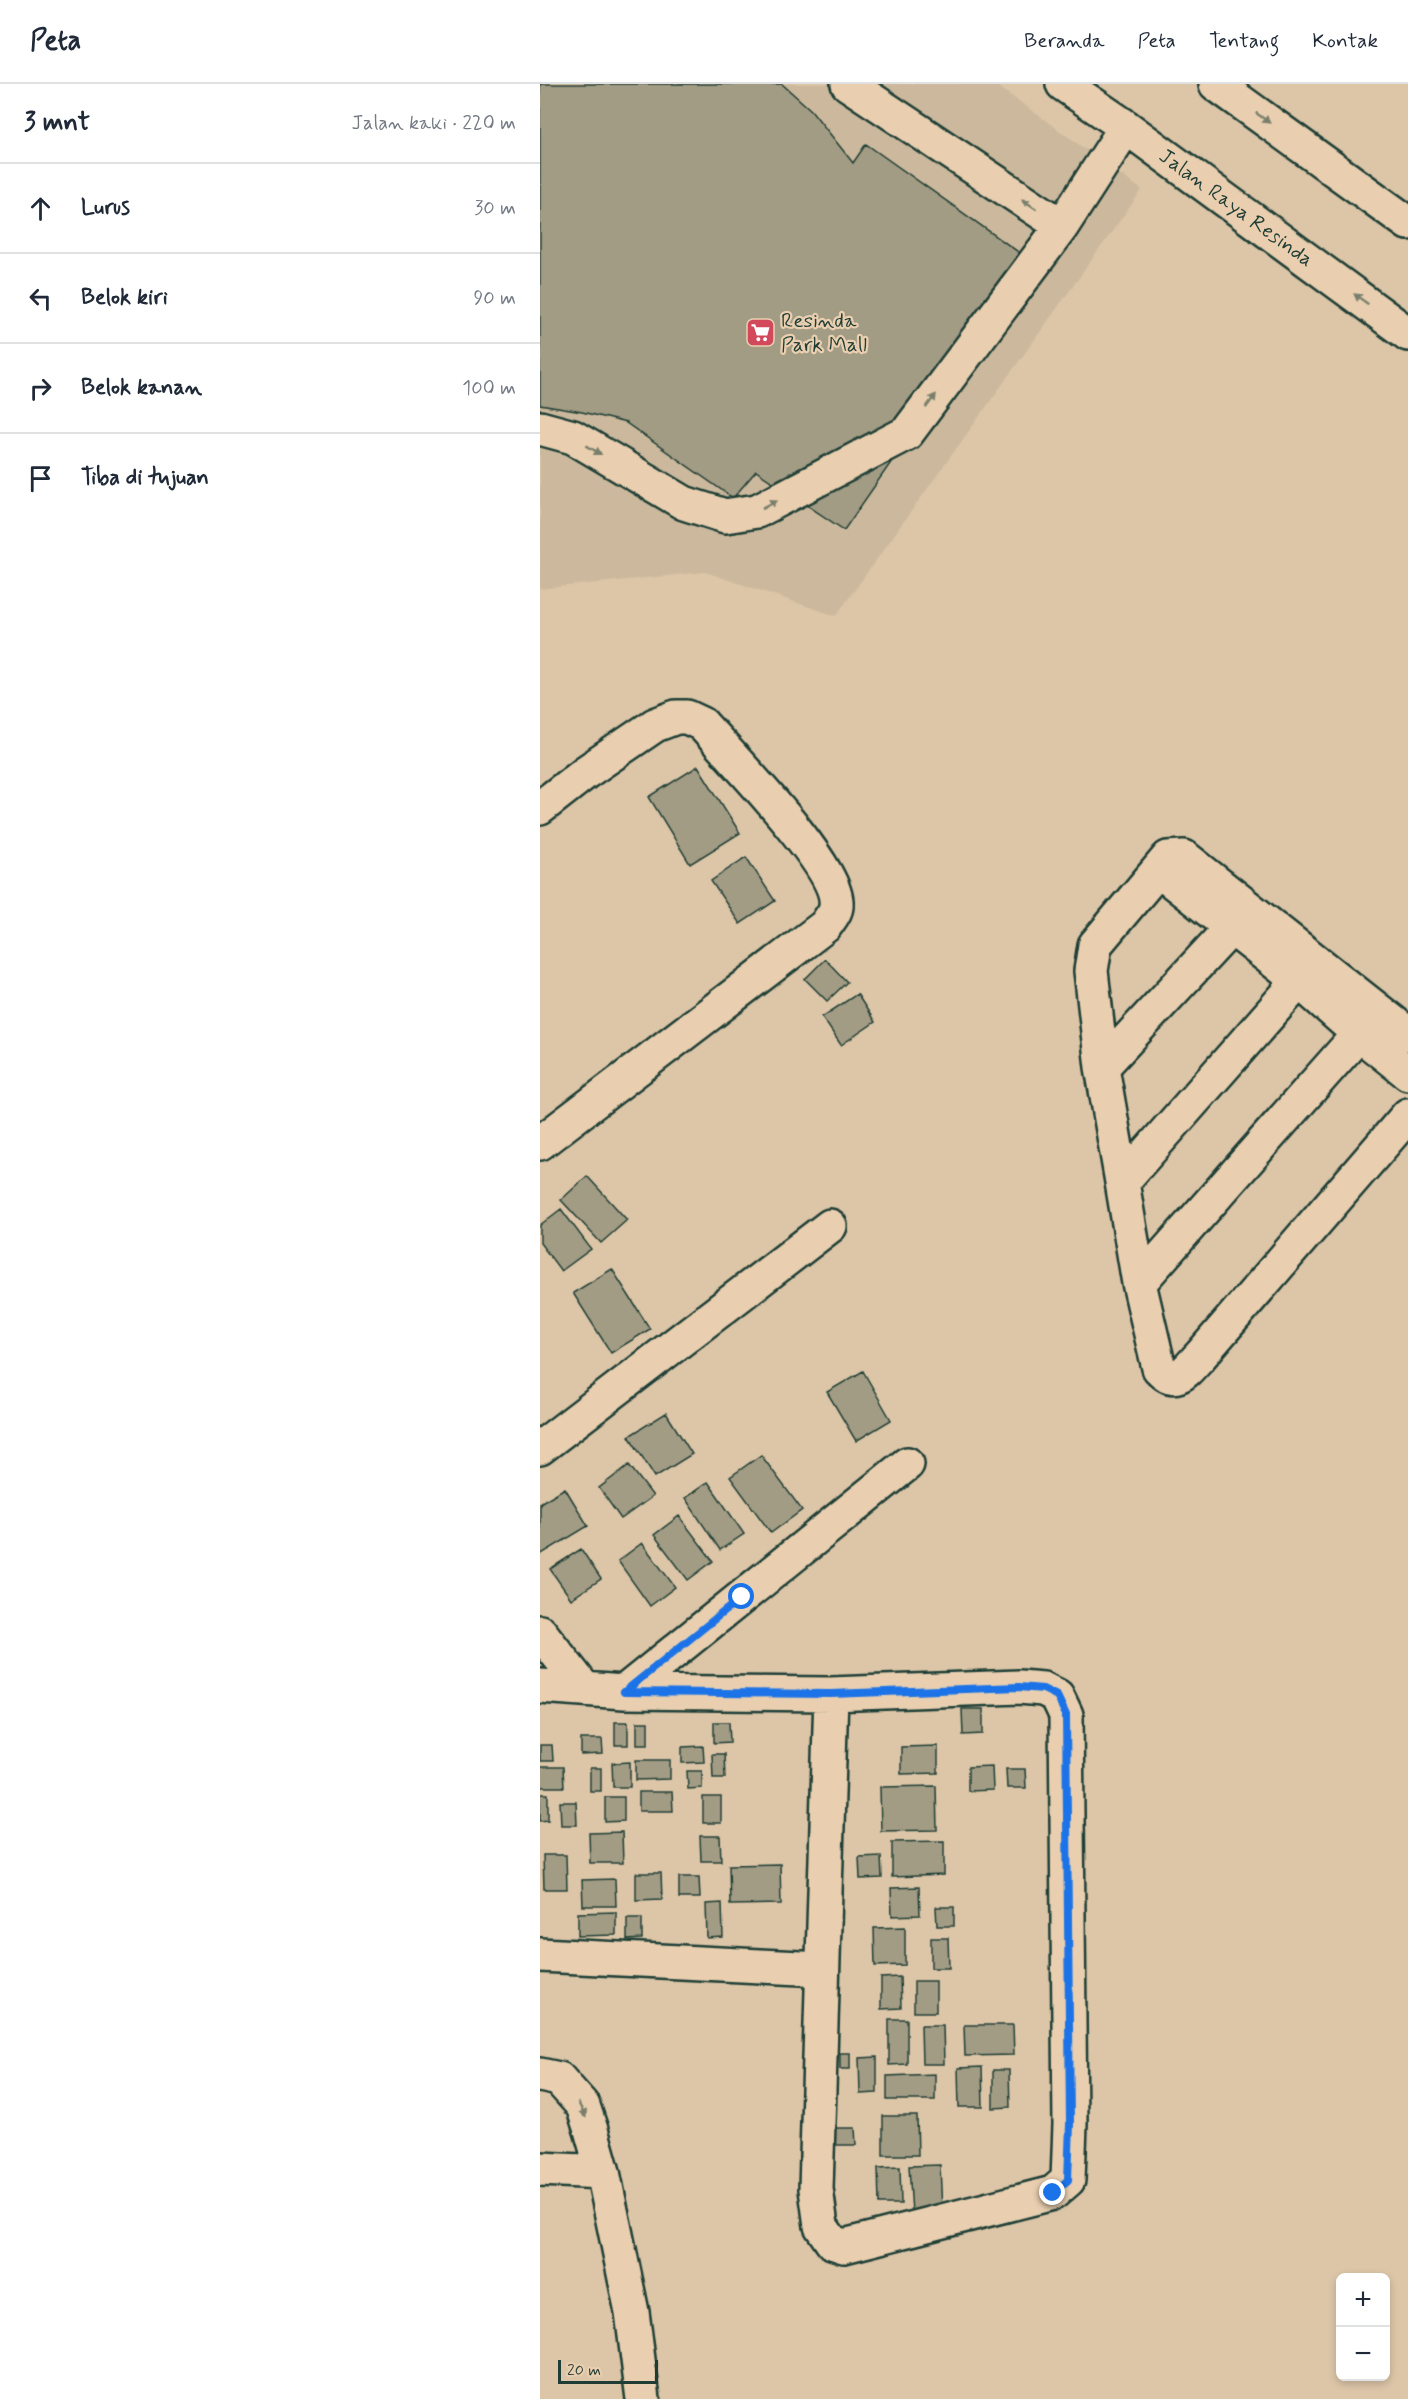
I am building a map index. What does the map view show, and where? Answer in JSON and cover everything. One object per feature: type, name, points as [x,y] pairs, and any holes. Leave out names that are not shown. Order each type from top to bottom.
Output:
[{"type":"street","points":[[848,84],[1062,226]]},
{"type":"street","name":"Jalan Raya Resinda","points":[[1063,84],[1126,127],[1408,334]]},
{"type":"street","points":[[1216,84],[1408,223]]},
{"type":"street","points":[[540,428],[573,437],[684,503],[726,516],[757,512],[907,433],[1062,226],[1126,127]]},
{"type":"street","points":[[540,808],[586,772],[655,725],[676,717],[687,717],[702,724],[774,804],[819,863],[835,893],[837,907],[825,926],[540,1143]]},
{"type":"street","points":[[1408,1034],[1184,857],[1168,858],[1095,945],[1091,971],[1102,1067],[1139,1283],[1159,1368],[1166,1376],[1181,1376],[1408,1116]]},
{"type":"street","points":[[1158,870],[1299,981],[1359,1034],[1408,1073]]},
{"type":"street","points":[[1102,1067],[1231,928]]},
{"type":"street","points":[[1122,1182],[1299,981]]},
{"type":"street","points":[[1139,1283],[1359,1034]]},
{"type":"street","points":[[540,1448],[830,1226]]},
{"type":"street","points":[[624,1692],[907,1464]]},
{"type":"street","points":[[540,1632],[583,1687]]},
{"type":"street","points":[[540,1686],[583,1687],[624,1692],[831,1694],[1019,1687],[1043,1689],[1057,1696],[1066,1715],[1070,2089],[1068,2180],[1053,2193],[844,2246],[832,2242],[821,2226],[816,2188],[831,1694]]},
{"type":"street","points":[[540,1955],[822,1969]]},
{"type":"street","points":[[540,2075],[559,2079],[583,2106],[603,2172],[632,2312],[643,2399]]},
{"type":"street","points":[[540,2169],[603,2172]]},
{"type":"shaded area","name":"Resinda Park Mall","points":[[540,84],[995,84],[1142,190],[836,616],[705,572],[540,589]]},
{"type":"building","name":"Resinda Park Mall","points":[[540,84],[782,84],[811,110],[853,163],[866,144],[1031,261],[844,530],[756,471],[733,498],[626,423],[540,405]]},
{"type":"building","points":[[698,766],[740,833],[690,864],[649,797]]},
{"type":"building","points":[[746,857],[775,901],[740,924],[711,881]]},
{"type":"building","points":[[825,959],[847,982],[827,1001],[805,979]]},
{"type":"building","points":[[857,994],[875,1022],[841,1045],[822,1017]]},
{"type":"building","points":[[587,1176],[627,1220],[601,1243],[561,1200]]},
{"type":"building","points":[[561,1209],[591,1249],[561,1271],[540,1243],[540,1225]]},
{"type":"building","points":[[612,1269],[650,1329],[611,1353],[573,1293]]},
{"type":"building","points":[[863,1371],[891,1420],[856,1441],[827,1392]]},
{"type":"building","points":[[666,1413],[692,1454],[655,1477],[629,1436]]},
{"type":"building","points":[[761,1455],[802,1510],[771,1533],[730,1477]]},
{"type":"building","points":[[629,1465],[653,1496],[621,1519],[599,1488]]},
{"type":"building","points":[[708,1482],[744,1534],[720,1550],[685,1498]]},
{"type":"building","points":[[565,1488],[588,1526],[540,1555],[540,1503]]},
{"type":"building","points":[[679,1516],[713,1561],[688,1580],[654,1535]]},
{"type":"building","points":[[642,1543],[675,1587],[650,1606],[618,1561]]},
{"type":"building","points":[[581,1549],[601,1579],[571,1599],[550,1569]]},
{"type":"building","points":[[962,1709],[983,1709],[983,1734],[963,1735]]},
{"type":"building","points":[[615,1722],[628,1722],[628,1745],[615,1745]]},
{"type":"building","points":[[637,1722],[648,1722],[648,1744],[637,1744]]},
{"type":"building","points":[[714,1722],[729,1722],[730,1742],[714,1743]]},
{"type":"building","points":[[581,1739],[602,1739],[603,1754],[581,1755]]},
{"type":"building","points":[[540,1745],[552,1745],[553,1761],[540,1761]]},
{"type":"building","points":[[703,1746],[704,1762],[682,1763],[682,1747]]},
{"type":"building","points":[[938,1746],[938,1773],[901,1774],[901,1747]]},
{"type":"building","points":[[712,1754],[724,1754],[725,1778],[713,1778]]},
{"type":"building","points":[[636,1760],[670,1760],[670,1779],[636,1780]]},
{"type":"building","points":[[630,1762],[630,1787],[613,1787],[612,1763]]},
{"type":"building","points":[[992,1766],[993,1790],[968,1791],[968,1767]]},
{"type":"building","points":[[540,1767],[563,1767],[564,1787],[540,1787]]},
{"type":"building","points":[[590,1768],[601,1768],[601,1791],[590,1791]]},
{"type":"building","points":[[1006,1769],[1025,1769],[1026,1788],[1007,1788]]},
{"type":"building","points":[[687,1771],[702,1771],[702,1788],[688,1789]]},
{"type":"building","points":[[936,1786],[937,1830],[881,1831],[880,1787]]},
{"type":"building","points":[[639,1792],[672,1792],[673,1811],[639,1811]]},
{"type":"building","points":[[540,1794],[548,1794],[548,1820],[540,1821]]},
{"type":"building","points":[[605,1797],[624,1797],[624,1821],[605,1822]]},
{"type":"building","points":[[703,1797],[721,1797],[721,1823],[703,1823]]},
{"type":"building","points":[[560,1802],[576,1802],[577,1825],[561,1825]]},
{"type":"building","points":[[622,1832],[623,1863],[590,1863],[589,1833]]},
{"type":"building","points":[[700,1836],[720,1836],[721,1861],[701,1861]]},
{"type":"building","points":[[944,1841],[944,1875],[892,1877],[892,1842]]},
{"type":"building","points":[[543,1855],[566,1855],[567,1889],[544,1889]]},
{"type":"building","points":[[881,1856],[882,1878],[860,1879],[859,1857]]},
{"type":"building","points":[[780,1864],[781,1904],[730,1905],[729,1865]]},
{"type":"building","points":[[636,1873],[661,1873],[662,1899],[636,1900]]},
{"type":"building","points":[[679,1877],[699,1877],[700,1898],[679,1898]]},
{"type":"building","points":[[615,1879],[616,1906],[583,1906],[582,1880]]},
{"type":"building","points":[[919,1887],[920,1915],[892,1916],[891,1888]]},
{"type":"building","points":[[722,1903],[723,1937],[707,1938],[706,1904]]},
{"type":"building","points":[[936,1907],[954,1907],[954,1926],[937,1926]]},
{"type":"building","points":[[616,1912],[616,1935],[578,1936],[578,1913]]},
{"type":"building","points":[[627,1918],[642,1918],[642,1939],[627,1940]]},
{"type":"building","points":[[905,1927],[905,1965],[875,1966],[874,1928]]},
{"type":"building","points":[[931,1938],[948,1938],[949,1968],[931,1968]]},
{"type":"building","points":[[900,1977],[901,2008],[881,2009],[881,1978]]},
{"type":"building","points":[[914,1981],[936,1981],[936,2012],[914,2012]]},
{"type":"building","points":[[889,2019],[907,2019],[907,2064],[889,2065]]},
{"type":"building","points":[[921,2025],[943,2025],[944,2064],[922,2064]]},
{"type":"building","points":[[964,2025],[1013,2025],[1014,2055],[965,2056]]},
{"type":"building","points":[[840,2053],[850,2053],[850,2069],[840,2069]]},
{"type":"building","points":[[877,2057],[877,2093],[860,2094],[859,2058]]},
{"type":"building","points":[[982,2067],[983,2107],[959,2107],[958,2068]]},
{"type":"building","points":[[993,2070],[1009,2070],[1010,2107],[993,2108]]},
{"type":"building","points":[[935,2074],[935,2100],[887,2100],[887,2076]]},
{"type":"building","points":[[883,2116],[917,2116],[918,2155],[883,2155]]},
{"type":"building","points":[[833,2128],[855,2128],[856,2145],[833,2145]]},
{"type":"building","points":[[940,2165],[942,2212],[912,2213],[909,2166]]},
{"type":"building","points":[[900,2167],[901,2204],[879,2204],[878,2168]]},
{"type":"place","name":"Resinda Park Mall","points":[[760,333]]},
{"type":"route","points":[[742,1597],[624,1692],[831,1694],[1019,1687],[1043,1689],[1057,1696],[1066,1715],[1070,2167],[1068,2180],[1053,2193]]}]
